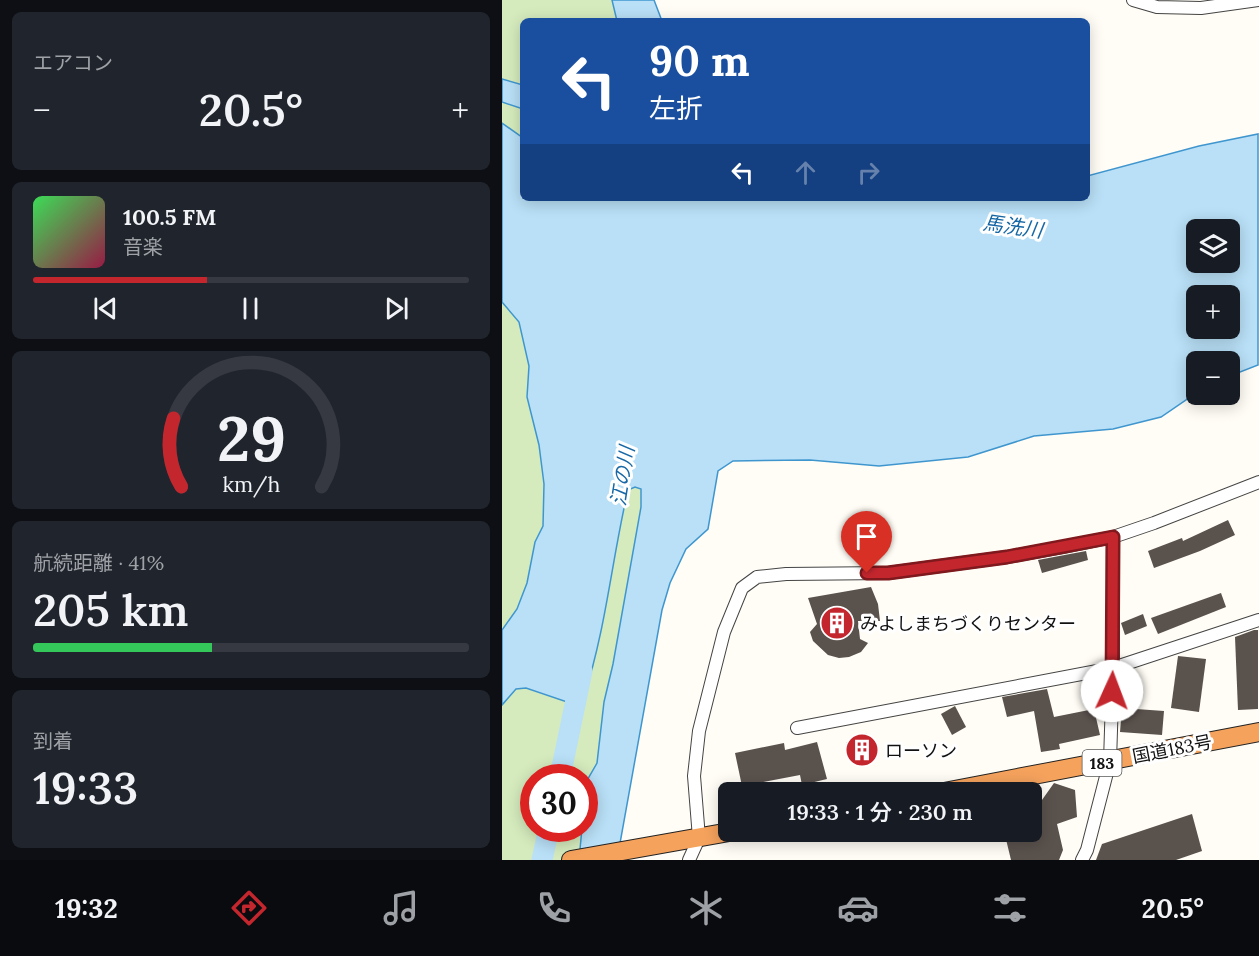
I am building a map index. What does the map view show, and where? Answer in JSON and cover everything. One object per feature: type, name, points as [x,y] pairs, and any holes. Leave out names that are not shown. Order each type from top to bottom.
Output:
[{"type":"highway","name":"国道183号","points":[[998,782],[1258,732]]},
{"type":"highway","points":[[571,860],[718,834]]},
{"type":"street","points":[[1133,0],[1157,7],[1201,8],[1229,2],[1258,0]]},
{"type":"street","points":[[690,860],[699,838],[694,776],[699,731],[724,632],[742,588],[757,577],[786,574],[888,573],[1007,557],[1113,537],[1258,482]]},
{"type":"street","points":[[1082,860],[1087,850],[1110,761],[1113,537]]},
{"type":"street","points":[[797,728],[1112,668],[1258,620]]},
{"type":"green space","points":[[502,0],[612,0],[616,18],[520,18],[520,84],[502,79]]},
{"type":"green space","points":[[502,102],[520,108],[520,136],[502,123]]},
{"type":"green space","points":[[502,302],[519,322],[529,366],[527,397],[539,445],[544,484],[543,526],[535,542],[527,583],[517,609],[502,630]]},
{"type":"green space","points":[[635,487],[641,489],[641,507],[604,702],[597,763],[520,764],[520,842],[581,842],[579,860],[502,860],[502,705],[515,689],[526,688],[545,695],[618,533],[629,490]]},
{"type":"water","points":[[612,0],[654,0],[661,18],[616,18]]},
{"type":"water","points":[[502,79],[520,84],[520,108],[502,102]]},
{"type":"water","name":"馬洗川","points":[[502,123],[520,136],[520,201],[1090,201],[1090,175],[1199,146],[1258,134],[1258,365],[1240,372],[1240,351],[1186,351],[1186,400],[1161,417],[1113,429],[1034,436],[968,457],[879,466],[810,460],[733,461],[718,471],[708,529],[686,549],[670,583],[662,610],[617,860],[579,860],[581,842],[598,842],[596,764],[604,702],[641,507],[641,489],[635,487],[628,490],[598,645],[584,696],[567,702],[526,688],[516,689],[502,705],[502,630],[517,609],[527,583],[535,542],[543,526],[544,484],[539,445],[527,397],[529,366],[519,322],[502,302]]},
{"type":"building","points":[[1228,520],[1235,535],[1154,568],[1148,551],[1182,538],[1183,541]]},
{"type":"building","points":[[1086,551],[1088,560],[1042,573],[1038,560]]},
{"type":"building","name":"みよしまちづくりセンター","points":[[871,587],[878,604],[880,621],[858,621],[860,639],[868,643],[861,652],[849,657],[839,658],[828,655],[813,641],[810,632],[817,624],[808,598]]},
{"type":"building","points":[[1221,593],[1226,607],[1158,634],[1151,618]]},
{"type":"building","points":[[1143,614],[1147,626],[1125,635],[1121,623]]},
{"type":"building","points":[[1258,630],[1258,709],[1238,710],[1235,637]]},
{"type":"building","points":[[1178,656],[1206,659],[1199,712],[1171,708]]},
{"type":"building","points":[[1047,689],[1054,717],[1094,709],[1100,735],[1059,744],[1060,749],[1041,752],[1034,711],[1007,717],[1002,697]]},
{"type":"building","points":[[955,706],[966,727],[952,735],[941,714]]},
{"type":"building","points":[[1122,708],[1164,711],[1162,735],[1120,732]]},
{"type":"building","name":"ローソン","points":[[866,733],[877,757],[857,766],[846,743]]},
{"type":"building","points":[[817,742],[827,779],[801,782],[800,775],[763,782],[741,782],[735,753],[784,743],[785,750]]},
{"type":"building","points":[[1054,783],[1075,790],[1077,817],[1057,824],[1063,850],[1059,860],[1011,860],[1007,842],[1042,842],[1042,800]]},
{"type":"building","points":[[1192,814],[1202,851],[1176,860],[1096,860],[1102,844]]},
{"type":"waterway","name":"江の川","points":[[563,764],[582,671]]},
{"type":"waterway","name":"江の川","points":[[542,860],[546,842]]},
{"type":"place","name":"みよしまちづくりセンター","points":[[837,623]]},
{"type":"place","name":"ローソン","points":[[862,750]]},
{"type":"route","points":[[867,573],[888,573],[1007,557],[1113,537],[1112,691]]}]
